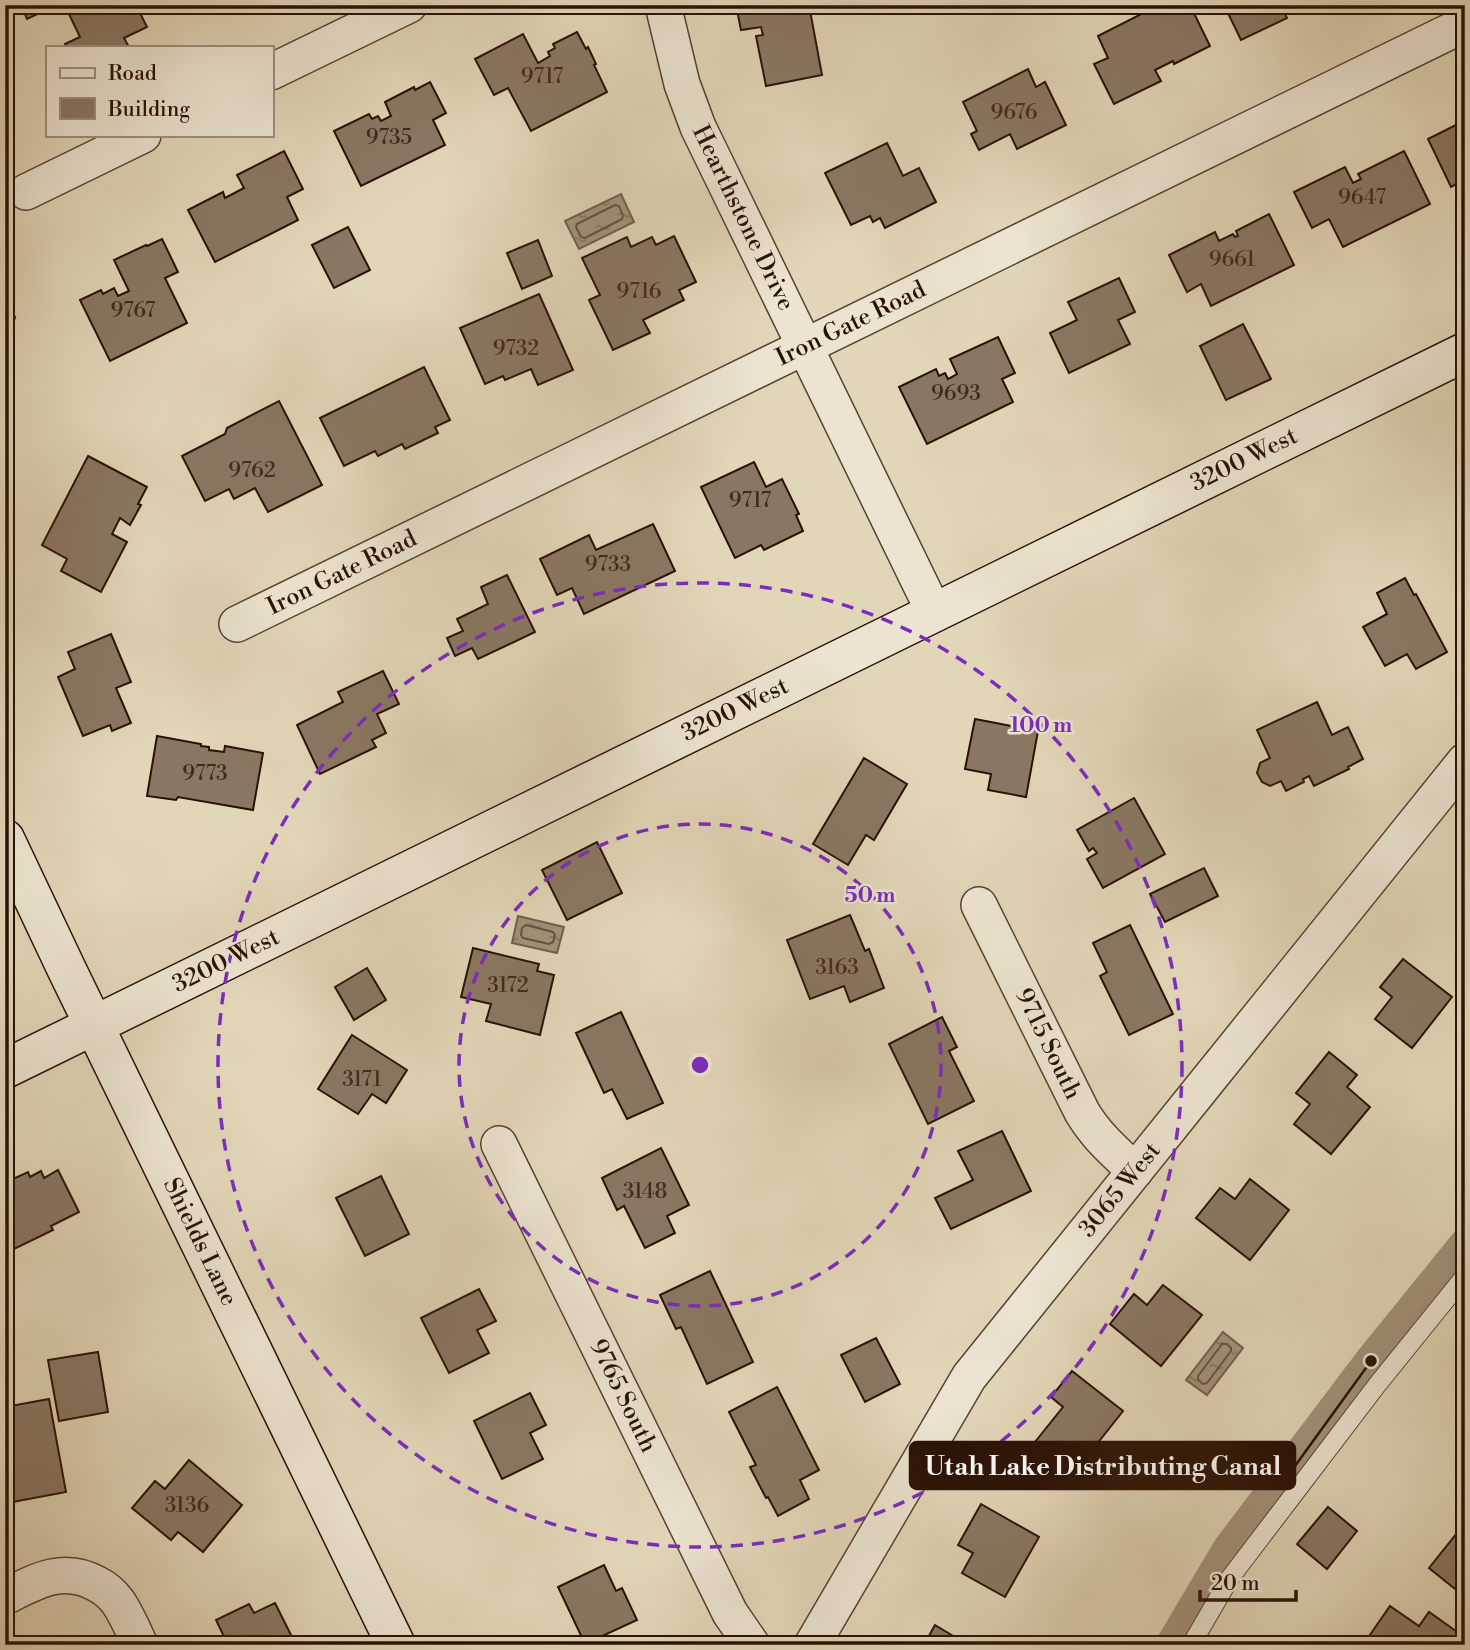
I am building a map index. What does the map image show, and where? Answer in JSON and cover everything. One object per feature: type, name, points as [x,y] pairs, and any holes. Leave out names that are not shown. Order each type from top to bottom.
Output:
[{"type":"street","points":[[273,71],[409,5]]},
{"type":"street","name":"Hearthstone Drive","points":[[663,5],[682,84],[698,127],[934,612]]},
{"type":"street","name":"Iron Gate Road","points":[[237,624],[1465,24]]},
{"type":"street","points":[[26,191],[141,136]]},
{"type":"street","name":"3200 West","points":[[5,1069],[1465,352]]},
{"type":"street","name":"3065 West","points":[[812,1645],[970,1377],[1465,761]]},
{"type":"street","name":"Shields Lane","points":[[5,839],[396,1645]]},
{"type":"street","name":"9715 South","points":[[979,905],[1082,1112],[1093,1130],[1135,1171]]},
{"type":"street","name":"9765 South","points":[[499,1144],[730,1613],[752,1645]]},
{"type":"street","points":[[5,1597],[32,1583],[52,1577],[71,1574],[89,1580],[116,1599],[140,1645]]},
{"type":"lane","points":[[1191,1645],[1230,1578],[1377,1385],[1465,1276]]},
{"type":"water","points":[[621,194],[634,222],[579,249],[565,221]]},
{"type":"water","points":[[518,916],[564,927],[557,953],[512,943]]},
{"type":"water","points":[[1223,1332],[1243,1348],[1207,1395],[1186,1380]]},
{"type":"building","points":[[21,5],[57,5],[27,19]]},
{"type":"building","points":[[77,5],[150,5],[139,11],[147,27],[124,38],[128,46],[66,46],[65,44],[80,37],[67,10]]},
{"type":"building","points":[[736,5],[809,5],[822,75],[766,86],[756,36],[763,35],[761,27],[741,30]]},
{"type":"building","points":[[1159,5],[1190,5],[1210,46],[1155,70],[1161,81],[1114,104],[1094,64],[1108,58],[1098,36]]},
{"type":"building","points":[[1224,5],[1303,5],[1285,14],[1287,18],[1241,40]]},
{"type":"building","points":[[577,32],[586,49],[588,47],[607,92],[531,131],[508,88],[494,95],[475,59],[523,34],[538,63],[550,56],[548,52],[555,48],[553,44]]},
{"type":"building","points":[[1028,69],[1036,87],[1045,82],[1066,125],[1017,149],[1010,134],[979,150],[971,134],[977,131],[963,102]]},
{"type":"building","points":[[430,82],[446,113],[433,120],[445,145],[361,186],[334,131],[369,114],[372,119],[378,116],[381,121],[391,116],[385,102]]},
{"type":"building","points":[[1465,115],[1465,180],[1451,187],[1428,139],[1460,123],[1457,118]]},
{"type":"building","points":[[887,143],[903,176],[919,168],[936,202],[885,228],[880,218],[873,222],[870,216],[851,225],[825,173]]},
{"type":"building","points":[[284,151],[303,189],[287,197],[298,220],[215,262],[188,210],[223,192],[225,198],[244,188],[237,175]]},
{"type":"building","points":[[1404,151],[1430,204],[1343,247],[1329,219],[1312,228],[1294,192],[1345,167],[1353,183],[1361,179],[1358,174]]},
{"type":"building","points":[[1269,214],[1294,265],[1211,306],[1201,284],[1187,292],[1169,255],[1215,232],[1219,241],[1233,234],[1238,236],[1236,231]]},
{"type":"building","points":[[348,227],[370,270],[334,288],[312,245]]},
{"type":"building","points":[[674,236],[696,282],[679,290],[684,300],[643,320],[650,333],[613,350],[589,300],[600,295],[582,258],[627,237],[631,247],[652,237],[656,245]]},
{"type":"building","points":[[162,239],[178,272],[165,278],[187,323],[110,361],[80,300],[101,290],[103,294],[114,288],[118,296],[129,291],[114,260]]},
{"type":"building","points":[[538,240],[552,276],[522,289],[507,253]]},
{"type":"building","points":[[1119,278],[1135,312],[1118,320],[1130,344],[1069,373],[1050,333],[1077,320],[1068,302]]},
{"type":"building","points":[[539,294],[573,370],[538,385],[531,369],[505,380],[503,376],[485,384],[460,328]]},
{"type":"building","points":[[5,314],[15,317],[5,354]]},
{"type":"building","points":[[1243,324],[1271,379],[1226,400],[1200,346]]},
{"type":"building","points":[[998,337],[1015,373],[1002,379],[1013,402],[927,444],[899,387],[936,369],[939,376],[945,373],[948,379],[957,374],[950,359]]},
{"type":"building","points":[[424,367],[450,420],[435,427],[438,433],[405,449],[402,444],[378,456],[375,451],[344,466],[320,418]]},
{"type":"building","points":[[279,401],[322,485],[268,512],[255,488],[234,499],[229,489],[205,501],[182,456],[225,434],[227,428]]},
{"type":"building","points":[[88,456],[147,487],[130,525],[120,518],[112,534],[127,542],[101,592],[61,571],[67,559],[42,545]]},
{"type":"building","points":[[754,462],[766,487],[782,479],[799,514],[796,515],[803,531],[764,550],[761,545],[735,558],[701,487]]},
{"type":"building","points":[[653,524],[675,571],[584,614],[572,588],[557,595],[540,559],[589,535],[596,550]]},
{"type":"building","points":[[507,575],[535,632],[478,659],[472,648],[455,656],[447,638],[463,631],[457,619],[488,604],[481,587]]},
{"type":"building","points":[[1405,578],[1447,652],[1416,669],[1407,654],[1385,666],[1363,627],[1387,614],[1377,593]]},
{"type":"building","points":[[111,634],[131,682],[116,688],[131,723],[112,731],[110,725],[83,736],[58,677],[75,669],[68,652]]},
{"type":"building","points":[[383,671],[399,704],[377,714],[386,733],[372,740],[376,747],[320,774],[297,725],[343,702],[338,692]]},
{"type":"building","points":[[1317,702],[1332,735],[1348,727],[1363,759],[1314,786],[1309,776],[1303,779],[1304,782],[1286,791],[1281,781],[1270,786],[1262,782],[1257,773],[1260,763],[1270,758],[1257,730]]},
{"type":"building","points":[[975,719],[1038,731],[1026,797],[988,790],[991,774],[965,769]]},
{"type":"building","points":[[157,736],[201,744],[209,747],[209,750],[224,752],[225,746],[263,753],[253,810],[178,797],[176,800],[147,796]]},
{"type":"building","points":[[864,758],[907,784],[874,840],[866,835],[848,865],[813,844]]},
{"type":"building","points":[[1134,798],[1165,854],[1103,888],[1087,859],[1097,853],[1093,848],[1089,851],[1077,830]]},
{"type":"building","points":[[597,842],[622,893],[567,920],[542,870]]},
{"type":"building","points":[[1204,868],[1218,896],[1165,922],[1150,894]]},
{"type":"building","points":[[850,915],[865,951],[869,949],[884,988],[850,1002],[844,986],[810,999],[787,940]]},
{"type":"building","points":[[1130,925],[1173,1014],[1129,1035],[1100,976],[1107,972],[1093,943]]},
{"type":"building","points":[[473,948],[539,964],[537,971],[554,975],[540,1035],[486,1021],[491,1004],[461,997]]},
{"type":"building","points":[[1403,959],[1452,997],[1412,1048],[1375,1019],[1392,997],[1380,987]]},
{"type":"building","points":[[367,968],[386,1000],[354,1020],[335,987]]},
{"type":"building","points":[[621,1012],[663,1103],[627,1119],[612,1089],[604,1093],[576,1033]]},
{"type":"building","points":[[942,1017],[957,1047],[949,1051],[974,1101],[928,1124],[889,1044]]},
{"type":"building","points":[[352,1035],[407,1070],[386,1103],[372,1094],[358,1114],[318,1089]]},
{"type":"building","points":[[1329,1052],[1357,1075],[1347,1087],[1370,1107],[1331,1154],[1294,1124],[1310,1104],[1296,1093]]},
{"type":"building","points":[[1002,1131],[1031,1191],[951,1229],[935,1198],[973,1180],[958,1151]]},
{"type":"building","points":[[661,1148],[689,1205],[667,1216],[675,1233],[645,1248],[624,1206],[617,1210],[602,1178]]},
{"type":"building","points":[[58,1170],[79,1212],[51,1226],[53,1230],[10,1251],[5,1241],[5,1177],[8,1175],[11,1180],[28,1172],[30,1177],[41,1171],[44,1178]]},
{"type":"building","points":[[381,1176],[409,1234],[365,1256],[336,1198]]},
{"type":"building","points":[[1250,1179],[1289,1210],[1250,1260],[1196,1218],[1220,1188],[1235,1199]]},
{"type":"building","points":[[710,1271],[753,1362],[707,1384],[681,1327],[676,1329],[660,1295]]},
{"type":"building","points":[[1163,1285],[1202,1315],[1161,1366],[1110,1324],[1134,1294],[1147,1305]]},
{"type":"building","points":[[479,1289],[496,1321],[477,1330],[489,1353],[449,1373],[421,1318]]},
{"type":"building","points":[[876,1338],[900,1384],[865,1402],[841,1355]]},
{"type":"building","points":[[98,1352],[108,1412],[59,1421],[48,1360]]},
{"type":"building","points":[[1072,1371],[1123,1411],[1066,1483],[1027,1452],[1063,1407],[1051,1397]]},
{"type":"building","points":[[777,1387],[819,1470],[800,1480],[809,1499],[778,1516],[750,1467],[756,1465],[729,1412]]},
{"type":"building","points":[[530,1393],[546,1425],[530,1433],[543,1459],[502,1479],[474,1421]]},
{"type":"building","points":[[49,1399],[66,1492],[7,1503],[5,1407]]},
{"type":"building","points":[[189,1460],[242,1505],[203,1552],[178,1532],[171,1540],[132,1508],[155,1481],[165,1489]]},
{"type":"building","points":[[981,1504],[1039,1537],[1005,1597],[962,1573],[973,1553],[958,1545]]},
{"type":"building","points":[[1328,1507],[1357,1531],[1327,1569],[1297,1544]]},
{"type":"building","points":[[1465,1523],[1465,1597],[1429,1568]]},
{"type":"building","points":[[604,1565],[616,1591],[622,1588],[637,1620],[585,1644],[558,1587]]},
{"type":"building","points":[[275,1603],[296,1645],[228,1645],[216,1620],[249,1604],[254,1613]]},
{"type":"building","points":[[1390,1606],[1419,1626],[1429,1612],[1460,1634],[1452,1645],[1363,1645]]},
{"type":"building","points":[[935,1625],[968,1645],[924,1645]]},
{"type":"waterway","points":[[1172,1645],[1229,1549],[1371,1361],[1465,1245]]},
{"type":"place","name":"Utah Lake Distributing Canal","points":[[1371,1361]]}]
